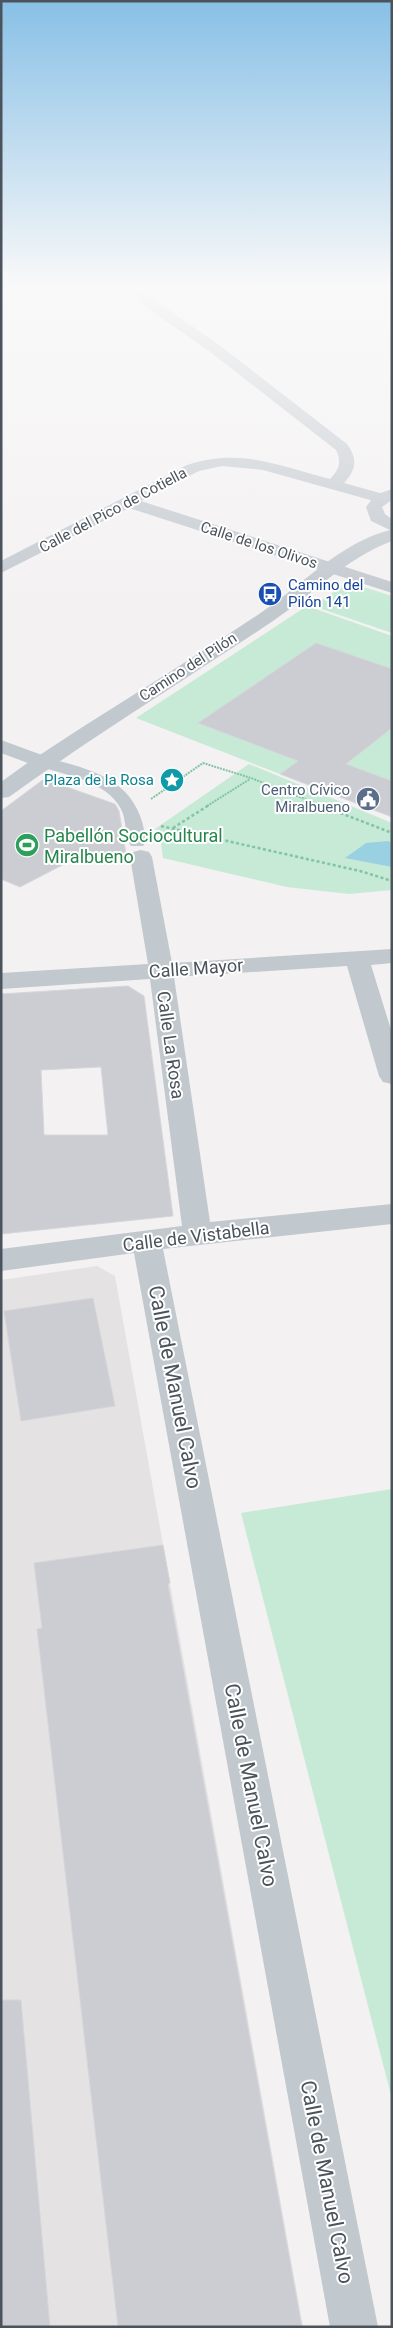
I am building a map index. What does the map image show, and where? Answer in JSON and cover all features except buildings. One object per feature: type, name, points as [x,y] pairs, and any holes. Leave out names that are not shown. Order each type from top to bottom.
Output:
[{"type":"street","points":[[274,395],[342,447],[347,454],[348,464],[341,478],[333,485]]},
{"type":"street","name":"Calle del Pico de Cotiella","points":[[1,568],[193,468],[209,462],[227,460],[255,463],[333,485],[387,496]]},
{"type":"street","points":[[387,496],[376,503],[374,512],[389,528]]},
{"type":"street","name":"Calle de los Olivos","points":[[127,502],[392,588]]},
{"type":"street","name":"Camino del Pilón","points":[[1,792],[43,762],[268,616],[331,568],[374,541],[389,528]]},
{"type":"street","points":[[1,746],[43,762]]},
{"type":"street","name":"Calle La Rosa","points":[[43,762],[112,786],[132,812],[160,970],[197,1234]]},
{"type":"street","name":"Calle Mayor","points":[[1,981],[392,956]]},
{"type":"street","points":[[357,958],[392,1076]]},
{"type":"street","name":"Calle de Vistabella","points":[[1,1260],[197,1234],[392,1214]]},
{"type":"street","name":"Calle de Manuel Calvo","points":[[147,1242],[354,2327]]},
{"type":"path","points":[[132,812],[203,763],[231,774],[251,778],[392,833]]},
{"type":"path","points":[[173,828],[251,778]]},
{"type":"path","points":[[139,843],[154,824],[392,880]]},
{"type":"shaded area","points":[[97,1266],[115,1276],[303,2327],[1,2327],[1,1280]]},
{"type":"green space","points":[[348,582],[392,596],[392,633],[313,606]]},
{"type":"green space","points":[[307,606],[392,636],[392,781],[312,751],[280,774],[136,718]]},
{"type":"green space","points":[[249,764],[392,823],[392,890],[349,894],[287,887],[163,858],[161,843],[155,829]]},
{"type":"green space","points":[[392,1489],[392,2099],[241,1513]]},
{"type":"water","points":[[388,841],[392,843],[392,867],[345,858],[366,843]]},
{"type":"place","name":"Camino del Pilón 141","points":[[270,594]]},
{"type":"place","name":"Plaza de la Rosa","points":[[172,780]]},
{"type":"place","name":"Centro Cívico Miralbueno","points":[[368,799]]},
{"type":"place","name":"Pabellón Sociocultural Miralbueno","points":[[27,845]]}]
